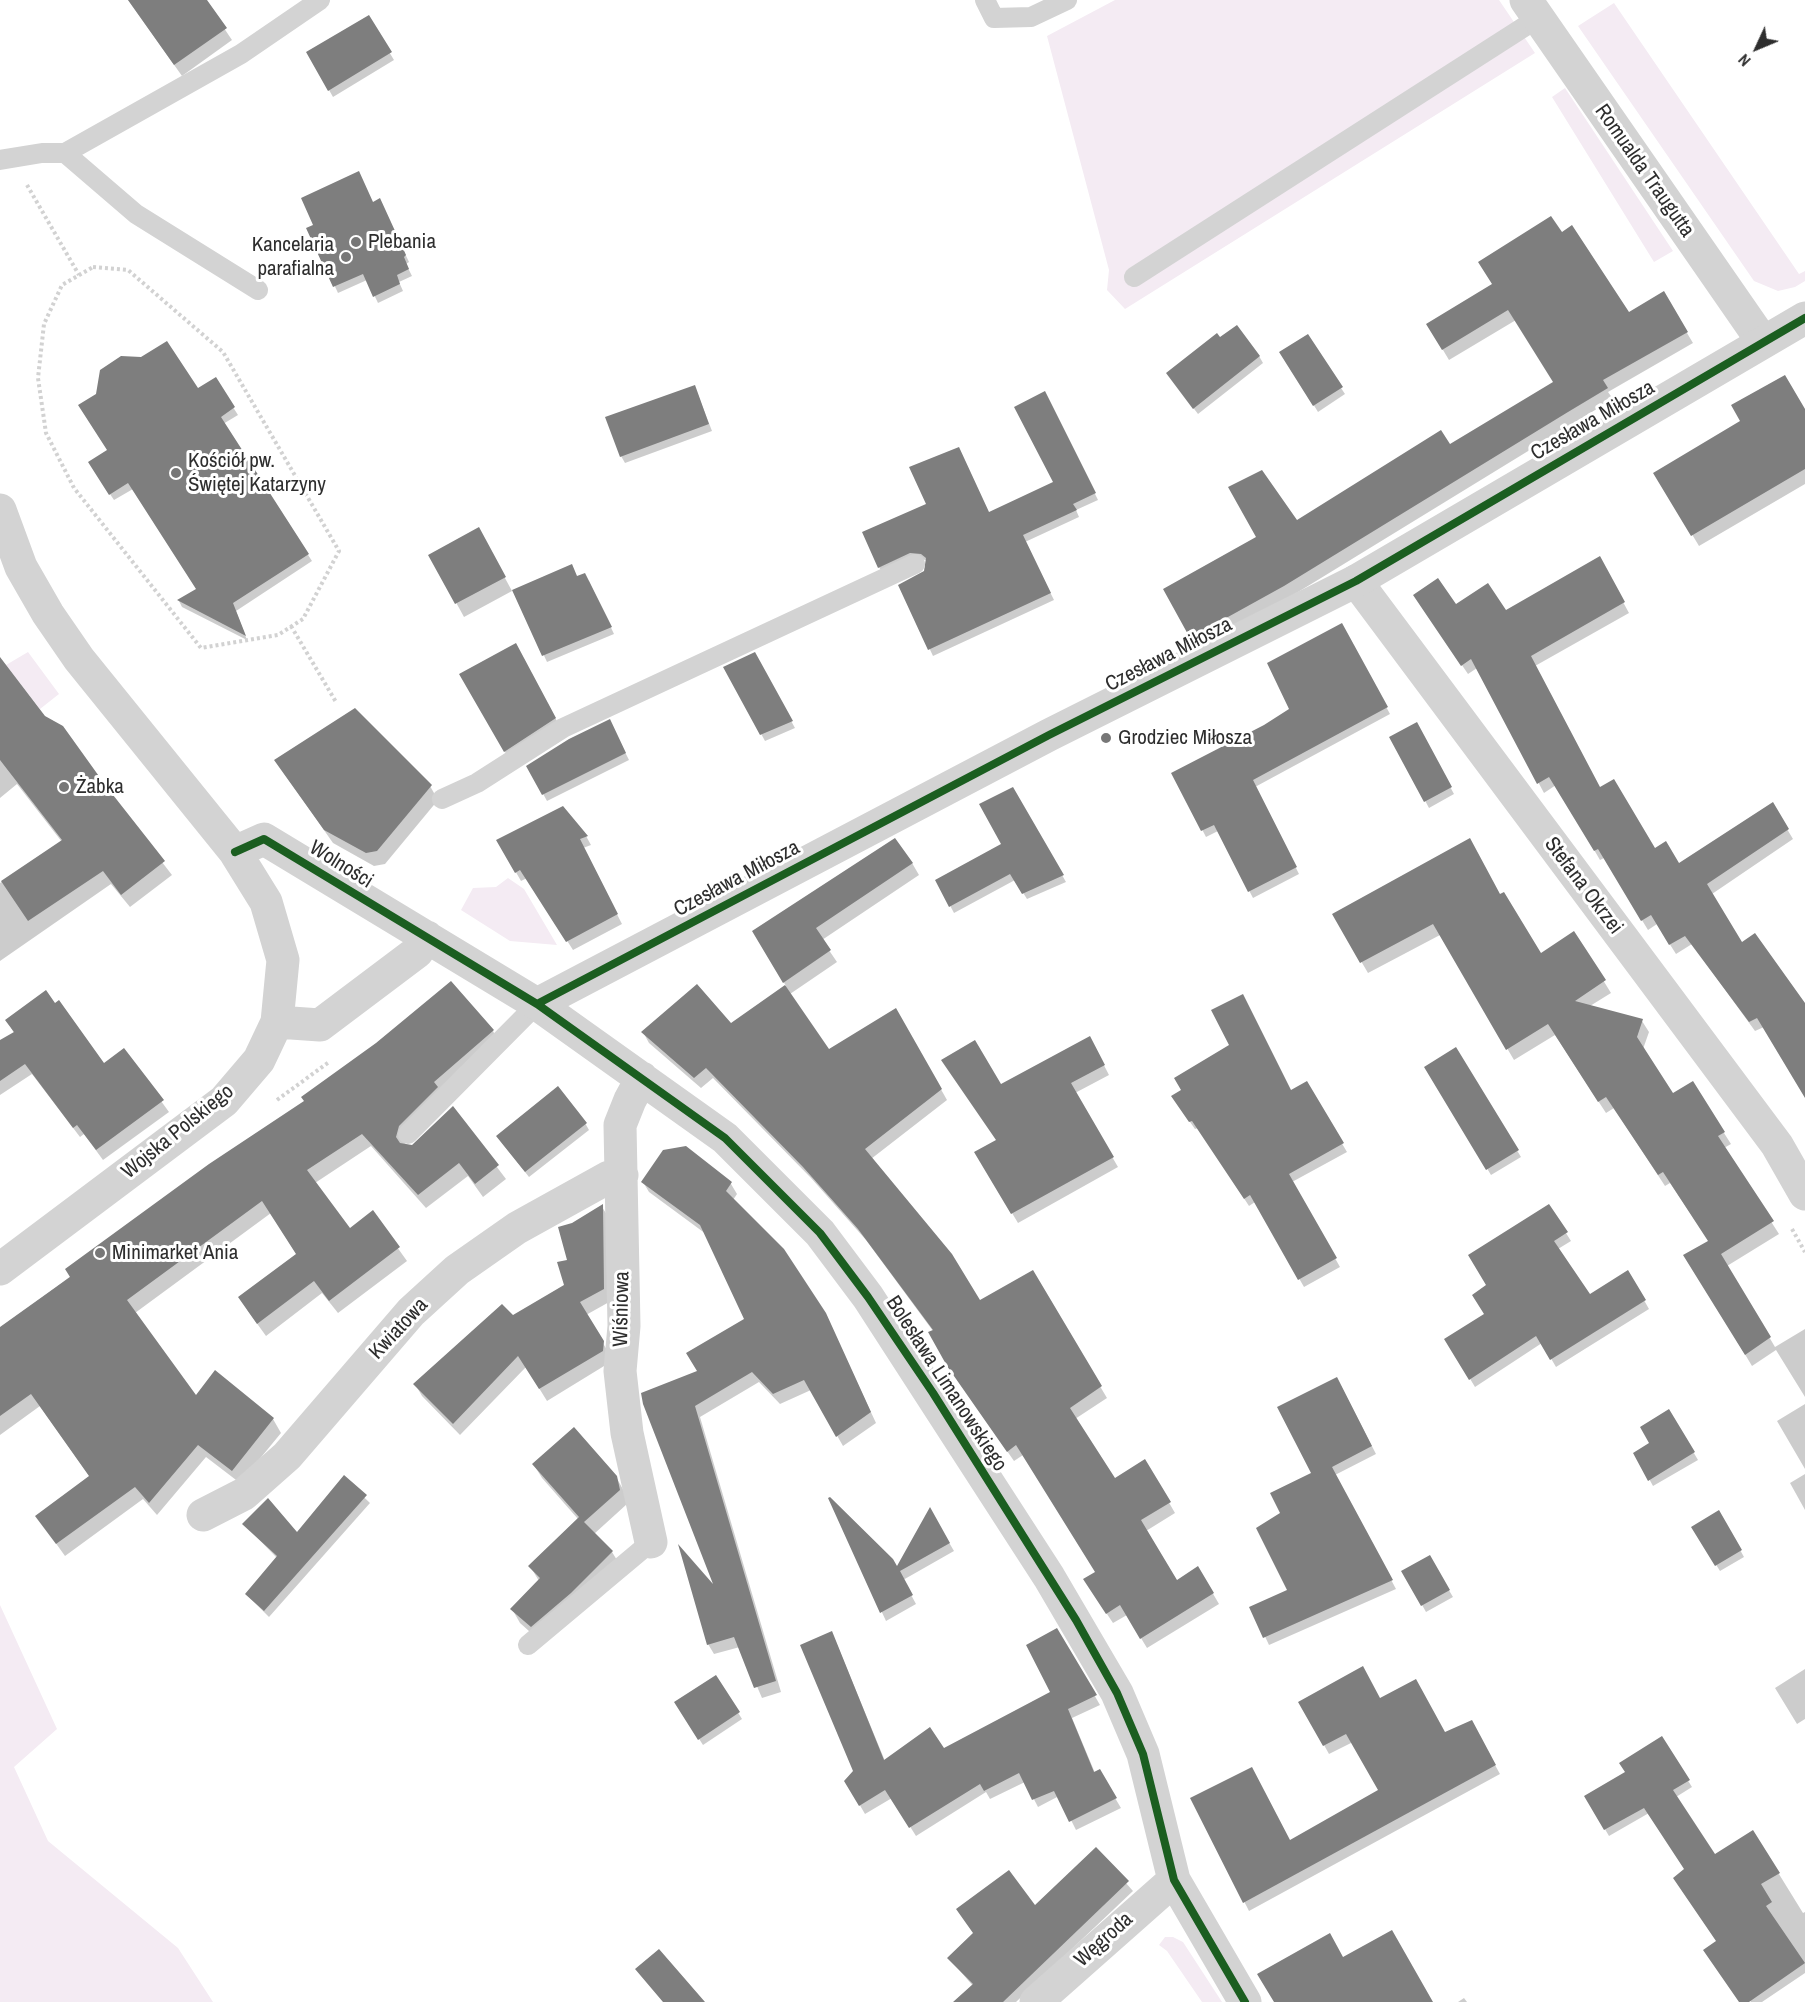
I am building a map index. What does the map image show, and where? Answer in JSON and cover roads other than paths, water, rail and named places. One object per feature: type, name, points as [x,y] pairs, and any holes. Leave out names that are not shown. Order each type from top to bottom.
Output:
[{"type":"street","name":"Romualda Traugutta","points":[[1532,9],[1763,342]]},
{"type":"street","name":"Czesława Miłosza","points":[[537,1004],[1049,735],[1356,581],[1805,318]]},
{"type":"street","points":[[0,510],[21,567],[48,615],[79,659],[236,852],[266,902],[283,960],[277,1022],[320,1025],[417,952],[427,937]]},
{"type":"street","name":"Stefana Okrzei","points":[[1356,581],[1777,1145],[1805,1194]]},
{"type":"street","name":"Wolności","points":[[236,852],[264,839],[427,937]]},
{"type":"street","name":"Bolesława Limanowskiego","points":[[427,937],[537,1004],[725,1138],[820,1233],[868,1297],[933,1393],[1076,1620],[1117,1693],[1143,1754],[1174,1880],[1245,2002]]},
{"type":"street","name":"Wojska Polskiego","points":[[0,1269],[224,1101],[259,1060],[277,1022]]},
{"type":"street","name":"Wiśniowa","points":[[642,1078],[620,1125],[624,1326],[620,1371],[622,1406],[651,1542]]},
{"type":"street","name":"Kwiatowa","points":[[203,1515],[244,1494],[287,1456],[411,1312],[457,1270],[517,1228],[609,1177],[622,1175]]},
{"type":"street","name":"Węgroda","points":[[1036,2002],[1174,1880]]},
{"type":"lane","points":[[0,160],[42,153],[65,153],[241,54],[321,0]]},
{"type":"lane","points":[[985,0],[994,18],[1031,17],[1067,0]]},
{"type":"lane","points":[[1134,277],[1532,9]]},
{"type":"lane","points":[[65,153],[136,214],[258,290]]},
{"type":"lane","points":[[442,800],[477,783],[574,723],[915,564]]},
{"type":"lane","points":[[408,1134],[537,1004]]},
{"type":"lane","points":[[528,1645],[651,1542]]},
{"type":"place","name":"Plebania","points":[[356,242]]},
{"type":"place","name":"Kancelaria parafialna","points":[[346,257]]},
{"type":"place","name":"Kościół pw. Świętej Katarzyny","points":[[176,473]]},
{"type":"place","name":"Grodziec Miłosza","points":[[1106,738]]},
{"type":"place","name":"Żabka","points":[[64,787]]},
{"type":"place","name":"Minimarket Ania","points":[[100,1253]]}]
